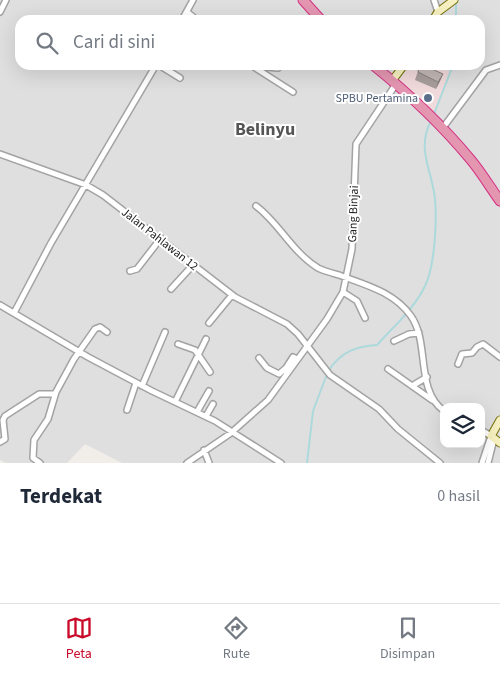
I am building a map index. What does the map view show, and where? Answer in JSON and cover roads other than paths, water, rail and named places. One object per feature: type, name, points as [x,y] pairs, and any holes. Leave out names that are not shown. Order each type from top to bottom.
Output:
[{"type":"highway","points":[[303,0],[316,15]]},
{"type":"highway","points":[[379,70],[432,119],[471,160],[500,200]]},
{"type":"street","points":[[0,12],[6,0]]},
{"type":"street","points":[[185,15],[193,0]]},
{"type":"street","points":[[434,0],[438,12]]},
{"type":"street","points":[[436,15],[453,0]]},
{"type":"street","points":[[187,12],[191,15]]},
{"type":"street","points":[[442,129],[486,70],[500,65]]},
{"type":"street","points":[[14,313],[86,185],[154,70]]},
{"type":"street","points":[[166,70],[180,78]]},
{"type":"street","points":[[259,70],[293,92]]},
{"type":"street","points":[[394,82],[401,70]]},
{"type":"street","name":"Gang Binjai","points":[[187,463],[231,433],[268,400],[306,345],[327,319],[343,292],[352,249],[356,144],[394,82]]},
{"type":"street","name":"Jalan Pahlawan 12","points":[[0,154],[86,185],[161,238],[232,295],[287,324],[327,373],[379,409],[398,429],[440,463]]},
{"type":"street","points":[[256,206],[264,212],[294,249],[318,268],[390,295],[408,312],[419,333],[432,400]]},
{"type":"street","points":[[130,271],[137,269],[161,238]]},
{"type":"street","points":[[171,289],[193,265]]},
{"type":"street","points":[[343,292],[357,302],[365,318]]},
{"type":"street","points":[[209,323],[232,295]]},
{"type":"street","points":[[0,305],[136,383],[206,416],[281,463]]},
{"type":"street","points":[[40,463],[33,458],[34,440],[48,419],[55,394],[96,328],[100,327],[108,332]]},
{"type":"street","points":[[142,386],[165,332]]},
{"type":"street","points":[[394,341],[409,334],[419,333]]},
{"type":"street","points":[[175,402],[206,339]]},
{"type":"street","points":[[178,344],[192,348],[210,372]]},
{"type":"street","points":[[458,364],[462,354],[472,353],[477,346],[483,344],[500,357]]},
{"type":"street","points":[[259,358],[267,368],[279,374],[286,368],[293,357],[297,360]]},
{"type":"street","points":[[388,369],[440,407]]},
{"type":"street","points":[[412,386],[427,377]]},
{"type":"street","points":[[127,410],[136,383]]},
{"type":"street","points":[[197,412],[209,391]]},
{"type":"street","points":[[0,442],[5,439],[3,420],[5,416],[39,394],[55,394]]},
{"type":"street","points":[[206,416],[213,404]]},
{"type":"street","points":[[488,463],[500,420]]},
{"type":"street","points":[[482,463],[495,438]]},
{"type":"street","points":[[204,450],[209,463]]},
{"type":"street","points":[[265,463],[269,456]]},
{"type":"waterway","points":[[456,2],[456,15]]},
{"type":"waterway","points":[[434,114],[451,70]]},
{"type":"waterway","points":[[329,370],[344,354],[362,347],[377,345],[409,310],[425,286],[433,255],[436,219],[435,199],[425,150],[427,131],[431,121]]},
{"type":"waterway","points":[[307,463],[313,411],[327,374]]},
{"type":"place","name":"SPBU Pertamina","points":[[428,98]]},
{"type":"district","name":"Belinyu","points":[[265,129]]}]
